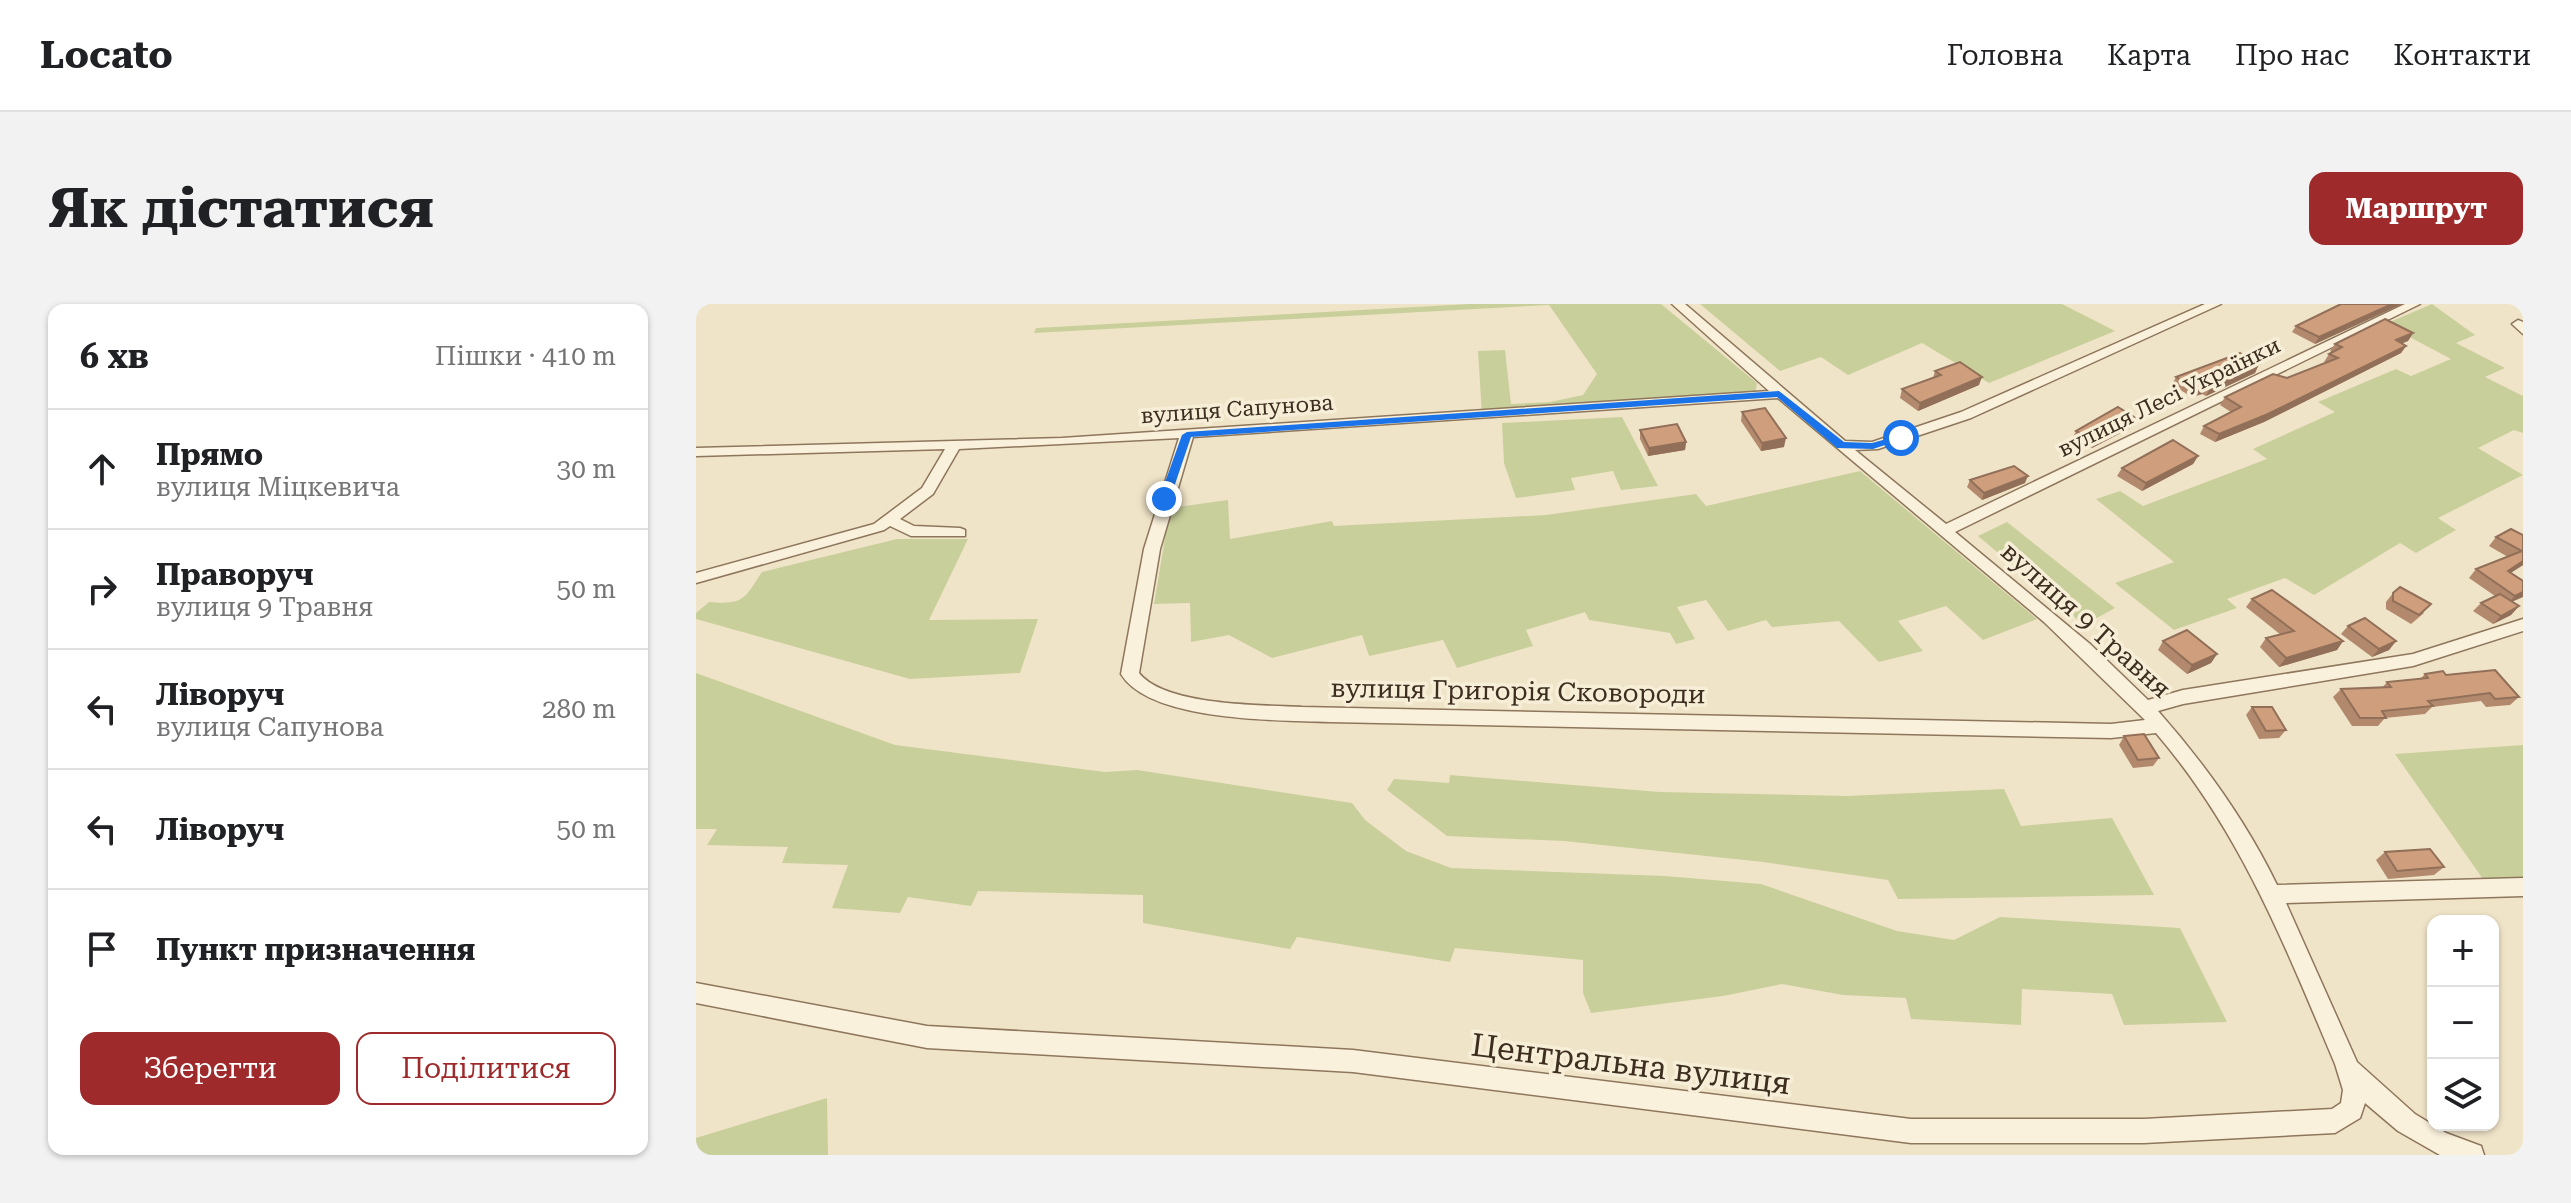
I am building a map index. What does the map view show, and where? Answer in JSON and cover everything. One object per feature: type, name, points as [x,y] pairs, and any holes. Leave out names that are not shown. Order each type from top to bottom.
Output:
[{"type":"street","name":"вулиця 9 Травня","points":[[1678,304],[1779,394],[2074,637],[2148,707],[2246,842],[2346,1064]]},
{"type":"street","points":[[1841,445],[1873,446],[1966,415],[2215,304]]},
{"type":"street","name":"вулиця Лесі Українки","points":[[1945,531],[2414,304]]},
{"type":"street","name":"вулиця Сапунова","points":[[696,452],[954,446],[1187,435],[1779,394]]},
{"type":"street","name":"вулиця Григорія Сковороди","points":[[1187,435],[1152,549],[1130,674],[1134,684],[1155,694],[1244,710],[1300,714],[1769,720],[2111,731],[2163,725]]},
{"type":"street","points":[[696,578],[858,535],[890,520],[928,491],[954,446]]},
{"type":"street","points":[[890,520],[911,531],[960,533]]},
{"type":"street","points":[[2148,707],[2183,697],[2413,660],[2523,625]]},
{"type":"street","points":[[2270,894],[2523,887]]},
{"type":"street","name":"Центральна вулиця","points":[[696,993],[927,1037],[1353,1061],[1911,1131],[2144,1131],[2335,1121],[2352,1110],[2355,1090],[2346,1064]]},
{"type":"street","points":[[2346,1064],[2368,1091],[2407,1125],[2443,1146],[2472,1155]]},
{"type":"green space","points":[[1469,304],[1661,304],[1757,383],[1755,396],[1482,415],[1478,351],[1505,350],[1511,404],[1550,402],[1583,395],[1597,374],[1549,305],[1034,333],[1036,328]]},
{"type":"green space","points":[[1700,304],[2062,304],[2115,331],[1989,383],[1922,343],[1848,375],[1821,357],[1780,371]]},
{"type":"green space","points":[[2432,304],[2475,335],[2456,343],[2505,368],[2485,377],[2523,396],[2523,433],[2514,430],[2478,448],[2523,475],[2438,518],[2456,530],[2416,553],[2400,543],[2314,595],[2285,578],[2227,599],[2237,608],[2174,630],[2115,583],[2174,562],[2096,499],[2120,491],[2143,506],[2267,459],[2253,449],[2335,412],[2318,402],[2396,369],[2411,376],[2451,359],[2385,324]]},
{"type":"green space","points":[[1622,417],[1658,486],[1621,490],[1613,471],[1571,478],[1575,490],[1516,498],[1504,463],[1502,423]]},
{"type":"green space","points":[[1860,471],[2037,619],[1983,640],[1946,606],[1898,621],[1923,651],[1879,662],[1839,621],[1772,627],[1766,620],[1728,631],[1706,600],[1677,607],[1695,639],[1676,644],[1670,633],[1589,620],[1585,612],[1526,630],[1533,646],[1457,668],[1443,640],[1369,656],[1362,635],[1272,658],[1229,635],[1191,642],[1190,603],[1154,604],[1170,508],[1228,500],[1230,539],[1332,521],[1334,526],[1546,515],[1696,494],[1706,506]]},
{"type":"green space","points":[[2007,522],[2115,608],[2084,625],[1978,536]]},
{"type":"green space","points":[[897,539],[968,539],[929,620],[1038,619],[1020,673],[910,679],[696,619],[696,613],[709,602],[730,602],[742,598],[762,572]]},
{"type":"green space","points":[[696,673],[895,745],[1105,772],[1137,770],[1352,803],[1365,820],[1406,851],[1451,868],[1665,876],[1761,884],[1897,931],[1954,940],[2000,917],[2180,928],[2227,1022],[2124,1025],[2112,994],[2022,989],[2021,1025],[1911,1019],[1906,998],[1843,995],[1782,984],[1723,996],[1591,1013],[1583,993],[1583,960],[1455,948],[1450,962],[1297,937],[1290,949],[1143,923],[1143,895],[978,891],[971,906],[908,897],[900,913],[832,908],[848,865],[782,863],[788,847],[707,845],[717,829],[696,829]]},
{"type":"green space","points":[[2523,745],[2523,879],[2483,879],[2395,754]]},
{"type":"green space","points":[[1450,775],[1660,792],[1847,796],[2004,789],[2021,826],[2112,818],[2154,895],[1898,899],[1888,880],[1763,862],[1564,841],[1447,836],[1387,790],[1394,779],[1449,783]]},
{"type":"green space","points":[[827,1098],[828,1155],[696,1155],[696,1138]]},
{"type":"building","points":[[2341,304],[2392,304],[2319,337],[2296,326]]},
{"type":"building","points":[[2385,319],[2413,333],[2396,340],[2406,346],[2268,414],[2219,434],[2204,426],[2241,407],[2225,397],[2273,374],[2287,378],[2338,358],[2329,354],[2342,347],[2335,344]]},
{"type":"building","points":[[2240,353],[2259,364],[2210,388],[2206,385],[2196,389],[2176,377]]},
{"type":"building","points":[[1960,362],[1982,377],[1920,403],[1902,389],[1941,375],[1935,371]]},
{"type":"building","points":[[2118,407],[2137,419],[2095,441],[2076,431]]},
{"type":"building","points":[[1765,408],[1786,438],[1762,443],[1742,412]]},
{"type":"building","points":[[1677,424],[1686,442],[1649,448],[1640,430]]},
{"type":"building","points":[[2173,440],[2198,456],[2146,483],[2122,468]]},
{"type":"building","points":[[2014,466],[2028,476],[1984,493],[1970,480]]},
{"type":"building","points":[[2511,529],[2523,535],[2523,561],[2508,571],[2523,581],[2523,592],[2515,596],[2476,569],[2522,551],[2496,537]]},
{"type":"building","points":[[2400,587],[2431,604],[2419,615],[2393,601],[2393,593]]},
{"type":"building","points":[[2272,590],[2343,641],[2286,658],[2266,638],[2294,631],[2252,599]]},
{"type":"building","points":[[2500,594],[2519,606],[2501,616],[2481,603]]},
{"type":"building","points":[[2365,618],[2396,641],[2379,649],[2348,626]]},
{"type":"building","points":[[2187,630],[2217,654],[2192,665],[2163,641]]},
{"type":"building","points":[[2495,670],[2519,697],[2495,699],[2490,693],[2428,701],[2433,706],[2382,711],[2386,718],[2360,718],[2341,689],[2391,687],[2387,682],[2428,678],[2425,674],[2443,671],[2446,675]]},
{"type":"building","points":[[2252,707],[2272,707],[2286,730],[2266,731]]},
{"type":"building","points":[[2144,734],[2159,758],[2138,760],[2124,736]]},
{"type":"building","points":[[2430,849],[2444,867],[2397,871],[2385,852]]},
{"type":"route","points":[[1164,499],[1187,435],[1779,394],[1841,445],[1854,448],[1873,446],[1901,438]]}]
